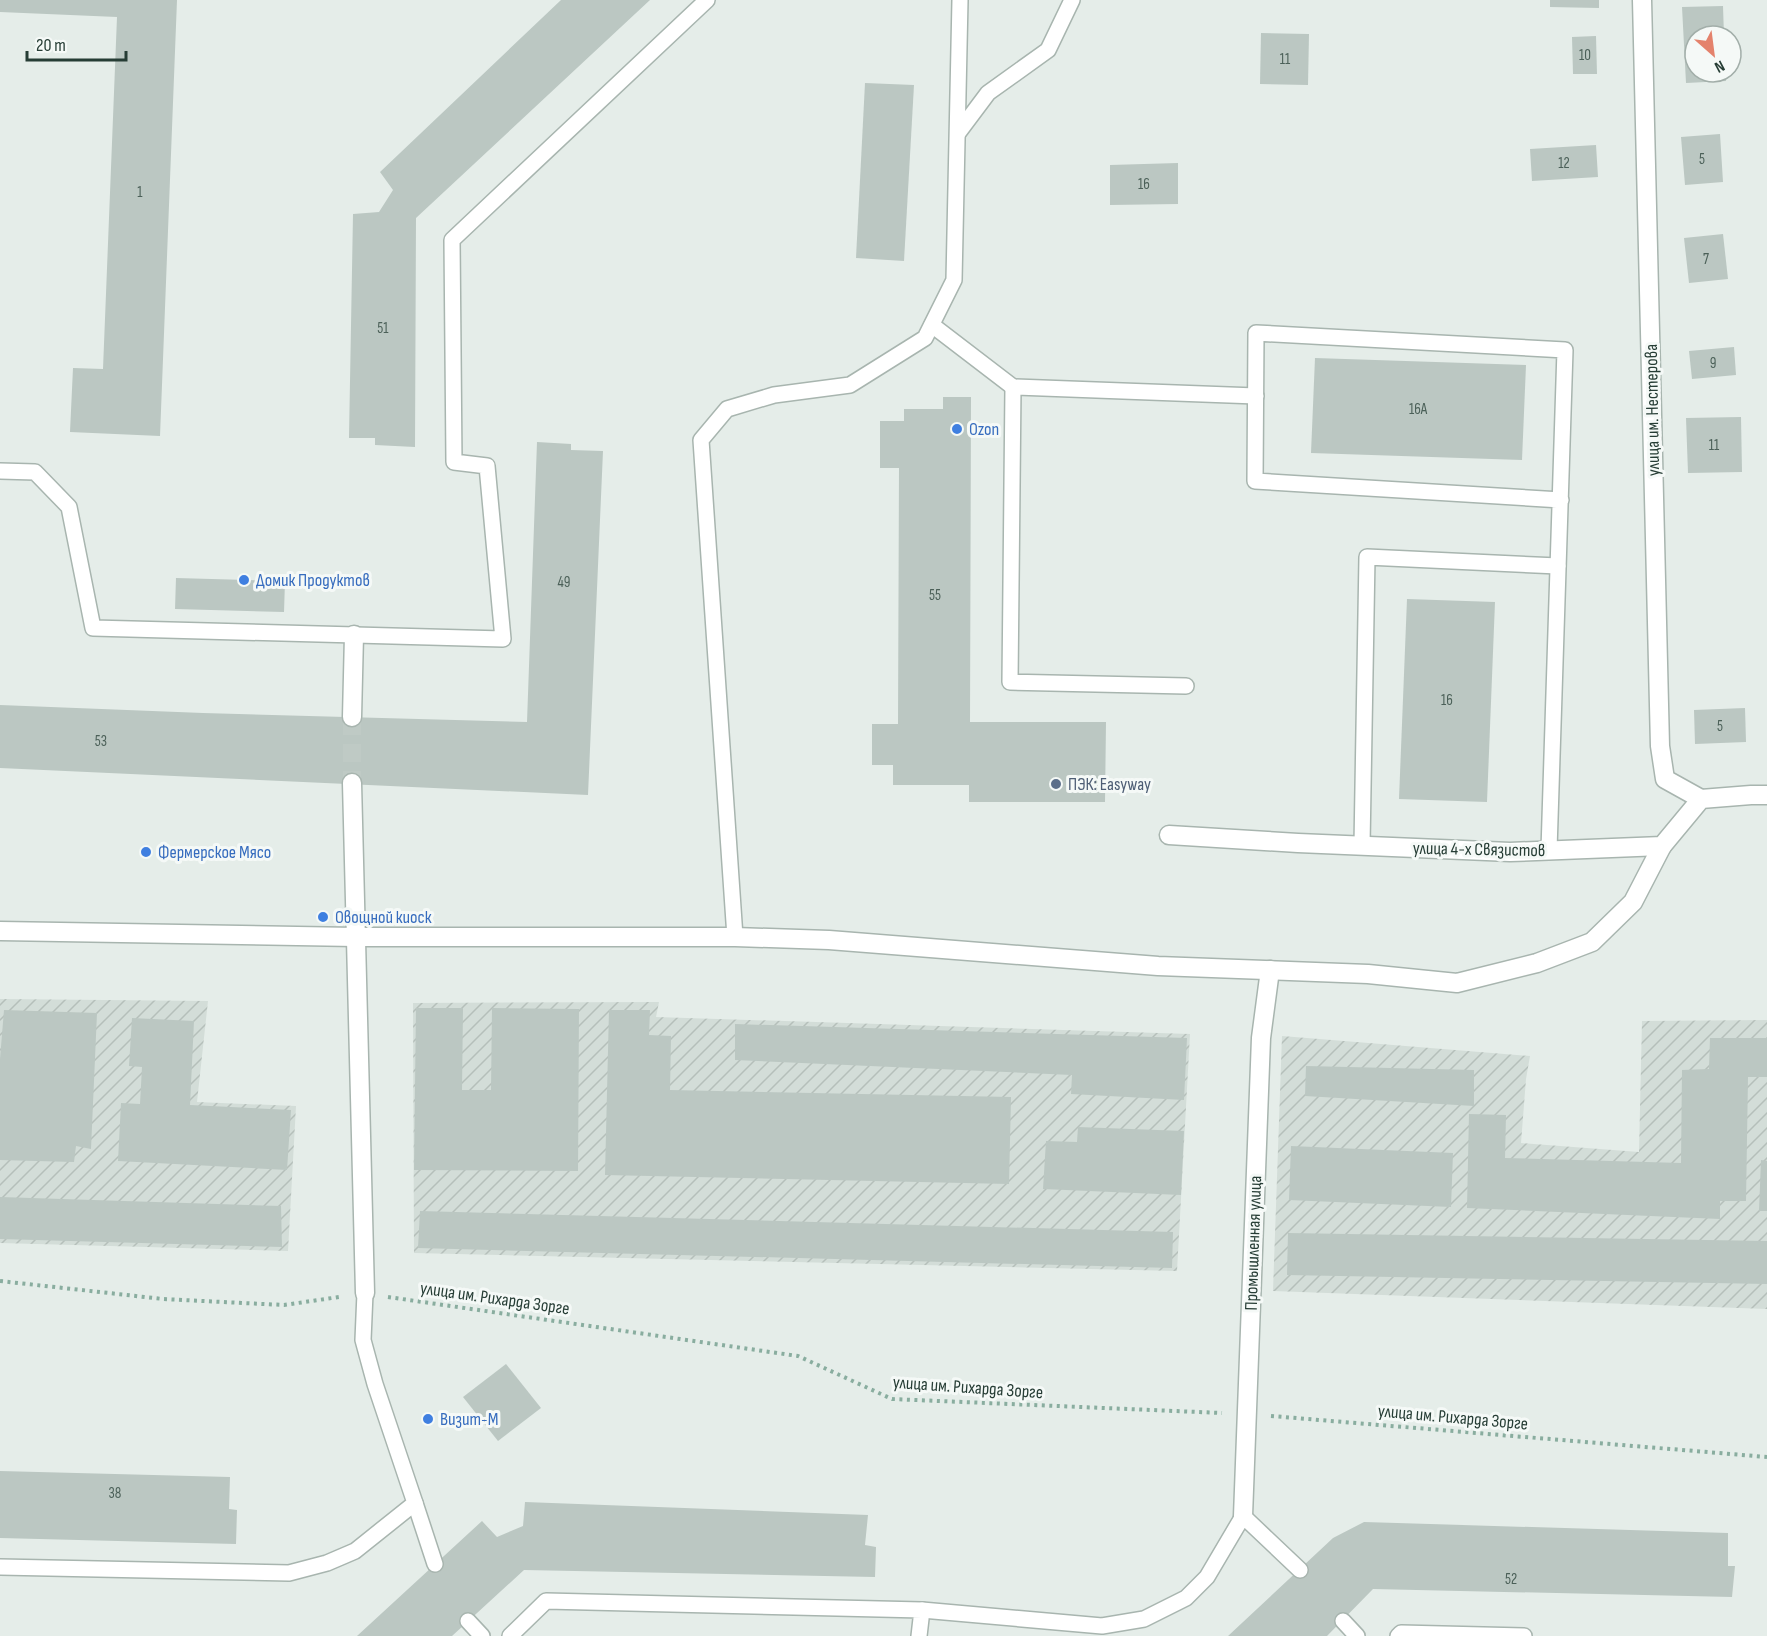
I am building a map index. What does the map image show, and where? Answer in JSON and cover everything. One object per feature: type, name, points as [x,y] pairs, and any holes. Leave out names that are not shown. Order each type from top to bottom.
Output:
[{"type":"street","name":"улица им. Нестерова","points":[[1642,0],[1660,746],[1665,779],[1701,799]]},
{"type":"street","points":[[352,717],[354,635]]},
{"type":"street","points":[[352,783],[365,1293]]},
{"type":"street","points":[[0,931],[355,937],[735,937],[830,940],[1158,966],[1368,974],[1457,983],[1537,963],[1592,942],[1633,902],[1662,846],[1701,799],[1767,795]]},
{"type":"street","name":"улица 4-х Связистов","points":[[1169,835],[1510,852],[1662,846]]},
{"type":"street","name":"Промышленная улица","points":[[1243,1516],[1261,1038],[1270,970]]},
{"type":"lane","points":[[0,471],[35,472],[69,507],[93,628],[504,639],[487,466],[454,462],[452,240],[707,0]]},
{"type":"lane","points":[[735,937],[701,440],[727,409],[774,395],[850,385],[925,338],[954,280],[960,0]]},
{"type":"lane","points":[[958,133],[988,93],[1048,50],[1072,0]]},
{"type":"lane","points":[[932,325],[1013,387],[1256,396]]},
{"type":"lane","points":[[1549,850],[1561,500],[1565,350],[1256,333],[1255,481],[1561,500]]},
{"type":"lane","points":[[1013,387],[1010,682],[1186,686]]},
{"type":"lane","points":[[1362,845],[1367,557],[1558,566]]},
{"type":"lane","points":[[365,1293],[363,1340],[375,1384],[435,1564]]},
{"type":"lane","points":[[0,1567],[289,1573],[327,1563],[355,1551],[415,1503]]},
{"type":"lane","points":[[510,1636],[546,1601],[922,1610],[1102,1626],[1144,1619],[1186,1598],[1207,1577],[1243,1516],[1300,1570]]},
{"type":"lane","points":[[919,1636],[922,1610]]},
{"type":"lane","points":[[468,1621],[482,1636]]},
{"type":"lane","points":[[1343,1621],[1357,1636]]},
{"type":"lane","points":[[1398,1636],[1401,1633],[1524,1636]]},
{"type":"path","name":"улица им. Рихарда Зорге","points":[[0,1281],[163,1299],[284,1305],[365,1293],[798,1356],[892,1399],[1246,1414],[1767,1457]]},
{"type":"shaded area","points":[[0,999],[208,1001],[197,1102],[296,1106],[288,1251],[0,1243]]},
{"type":"shaded area","points":[[659,1002],[656,1017],[1190,1034],[1177,1271],[414,1253],[413,1003]]},
{"type":"shaded area","points":[[1767,1020],[1767,1309],[1273,1291],[1282,1036],[1530,1056],[1521,1143],[1639,1152],[1642,1021]]},
{"type":"building","points":[[0,0],[177,0],[160,436],[70,432],[73,368],[103,369],[117,17],[0,12]]},
{"type":"building","points":[[561,0],[650,0],[416,218],[415,447],[375,445],[375,438],[349,438],[353,214],[379,212],[393,190],[380,172]]},
{"type":"building","points":[[1550,0],[1599,0],[1599,8],[1550,7]]},
{"type":"building","points":[[1723,6],[1724,24],[1683,24],[1683,26],[1682,7]]},
{"type":"building","points":[[1261,33],[1309,34],[1308,85],[1260,84]]},
{"type":"building","points":[[1596,36],[1597,74],[1573,74],[1572,37]]},
{"type":"building","points":[[865,83],[914,85],[904,261],[856,258]]},
{"type":"building","points":[[1720,134],[1723,182],[1685,185],[1681,137]]},
{"type":"building","points":[[1596,145],[1598,177],[1532,181],[1530,149]]},
{"type":"building","points":[[1178,163],[1178,204],[1110,205],[1110,165]]},
{"type":"building","points":[[1723,234],[1728,279],[1689,283],[1684,238]]},
{"type":"building","points":[[1734,347],[1736,375],[1692,379],[1689,351]]},
{"type":"building","points":[[1315,358],[1526,365],[1522,460],[1311,453]]},
{"type":"building","points":[[943,397],[971,397],[970,722],[1106,722],[1105,802],[969,802],[969,785],[893,785],[893,765],[872,765],[872,724],[898,724],[899,468],[880,468],[880,421],[904,421],[904,409],[943,409]]},
{"type":"building","points":[[1741,417],[1742,472],[1688,473],[1686,418]]},
{"type":"building","points":[[537,442],[571,444],[571,450],[603,451],[588,795],[0,768],[0,705],[527,722]]},
{"type":"building","points":[[176,578],[285,581],[284,612],[175,609]]},
{"type":"building","points":[[1407,599],[1495,602],[1487,802],[1399,799]]},
{"type":"building","points":[[1745,708],[1746,742],[1695,744],[1694,710]]},
{"type":"building","points":[[416,1008],[463,1008],[462,1090],[491,1090],[492,1008],[579,1009],[578,1171],[414,1170]]},
{"type":"building","points":[[4,1010],[97,1013],[91,1149],[76,1146],[74,1162],[0,1160],[0,1059]]},
{"type":"building","points":[[609,1010],[650,1010],[649,1035],[671,1036],[670,1090],[1011,1097],[1009,1184],[605,1175]]},
{"type":"building","points":[[132,1018],[194,1021],[190,1105],[291,1110],[287,1170],[118,1161],[121,1103],[140,1104],[142,1067],[129,1066]]},
{"type":"building","points":[[735,1024],[1187,1038],[1184,1100],[1071,1094],[1072,1075],[735,1060]]},
{"type":"building","points":[[1710,1038],[1767,1038],[1767,1077],[1748,1077],[1746,1201],[1720,1201],[1720,1219],[1467,1208],[1469,1114],[1506,1115],[1505,1158],[1681,1163],[1682,1070],[1709,1069]]},
{"type":"building","points":[[1306,1066],[1474,1070],[1474,1106],[1305,1096]]},
{"type":"building","points":[[1078,1127],[1184,1131],[1181,1195],[1043,1189],[1046,1141],[1077,1142]]},
{"type":"building","points":[[1291,1146],[1453,1153],[1451,1207],[1289,1200]]},
{"type":"building","points":[[1761,1160],[1767,1161],[1767,1211],[1759,1211]]},
{"type":"building","points":[[0,1197],[281,1206],[282,1247],[0,1239]]},
{"type":"building","points":[[420,1211],[1173,1232],[1172,1268],[418,1248]]},
{"type":"building","points":[[1288,1233],[1767,1241],[1767,1284],[1287,1275]]},
{"type":"building","points":[[506,1364],[541,1408],[498,1441],[463,1397]]},
{"type":"building","points":[[0,1471],[230,1477],[229,1509],[237,1510],[236,1544],[0,1538]]},
{"type":"building","points":[[525,1502],[868,1515],[865,1545],[876,1547],[875,1577],[524,1570],[452,1636],[357,1636],[482,1521],[497,1537],[523,1526]]},
{"type":"building","points":[[1364,1522],[1728,1533],[1728,1566],[1735,1566],[1732,1597],[1373,1589],[1327,1636],[1228,1636],[1333,1538]]},
{"type":"tunnel","points":[[352,717],[352,783]]},
{"type":"place","name":"Ozon","points":[[957,429]]},
{"type":"place","name":"Домик Продуктов","points":[[244,580]]},
{"type":"place","name":"ПЭК: Easyway","points":[[1056,784]]},
{"type":"place","name":"Фермерское Мясо","points":[[146,852]]},
{"type":"place","name":"Овощной киоск","points":[[323,917]]},
{"type":"place","name":"Визит-М","points":[[428,1419]]}]
